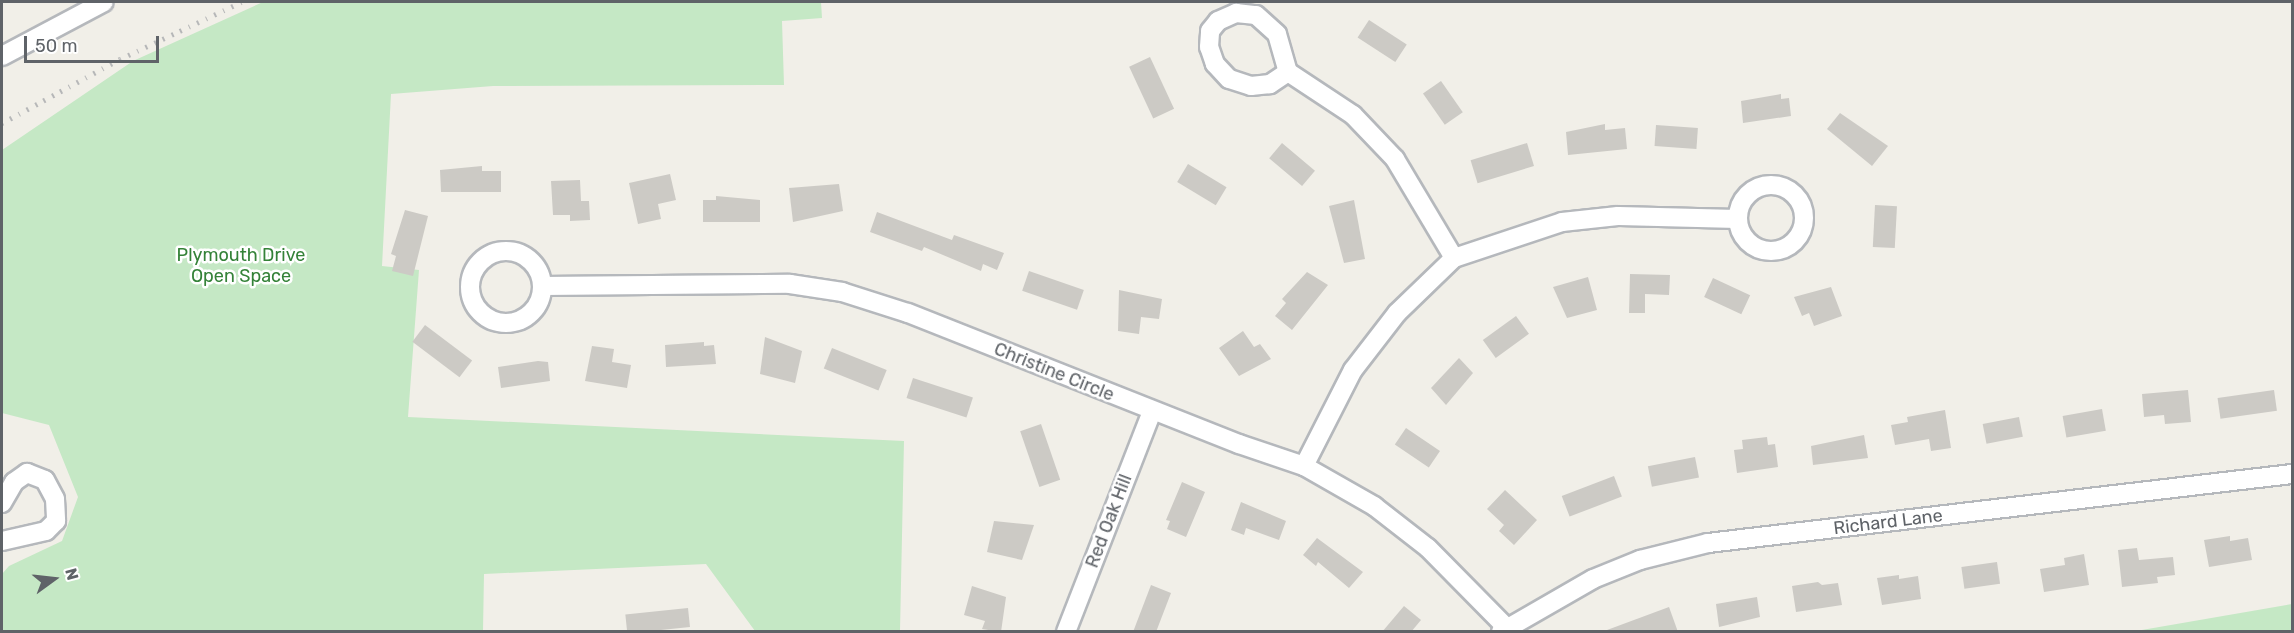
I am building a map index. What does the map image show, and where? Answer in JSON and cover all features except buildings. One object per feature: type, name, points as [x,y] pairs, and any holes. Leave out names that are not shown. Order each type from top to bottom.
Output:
[{"type":"street","points":[[2,56],[104,2]]},
{"type":"street","points":[[1288,72],[1270,84],[1251,86],[1229,79],[1215,64],[1209,48],[1210,31],[1218,21],[1236,13],[1256,15],[1277,34],[1288,72],[1353,115],[1395,159],[1454,258]]},
{"type":"street","points":[[1304,465],[1353,370],[1397,313],[1454,258],[1563,222],[1618,216],[1738,219]]},
{"type":"street","name":"Christine Circle","points":[[542,286],[790,284],[842,292],[908,313],[1152,411],[1304,465],[1374,506],[1419,541],[1504,629]]},
{"type":"street","name":"Red Oak Hill","points":[[1065,632],[1152,411]]},
{"type":"street","points":[[2,503],[14,482],[27,473],[45,480],[55,499],[56,521],[46,531],[2,541]]},
{"type":"street","name":"Richard Lane","points":[[1504,629],[1621,567],[1708,543],[2292,474]]},
{"type":"green space","name":"Plymouth Drive Open Space","points":[[263,2],[821,2],[822,18],[782,21],[784,85],[493,86],[391,94],[382,266],[419,270],[408,417],[904,441],[900,631],[755,631],[706,564],[484,574],[483,631],[2,631],[2,574],[9,566],[62,541],[78,497],[49,425],[2,413],[2,150],[133,61]]},
{"type":"green space","points":[[2292,604],[2292,631],[2136,631]]},
{"type":"railway","points":[[2,123],[120,59],[241,2]]}]
